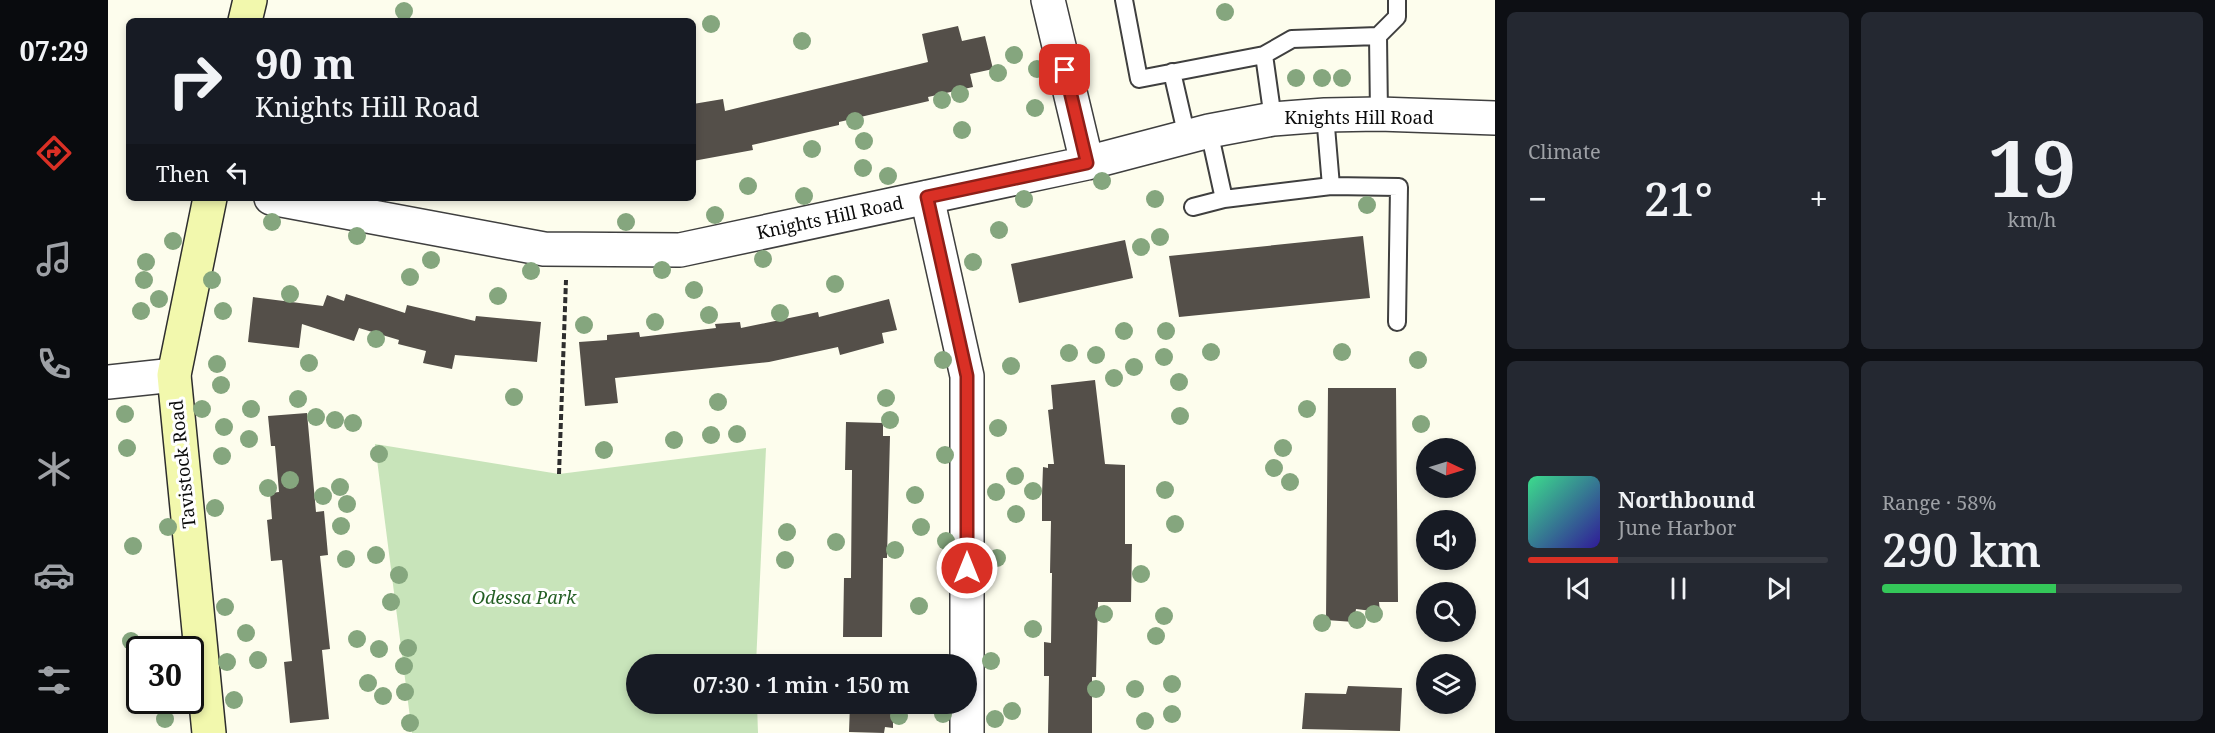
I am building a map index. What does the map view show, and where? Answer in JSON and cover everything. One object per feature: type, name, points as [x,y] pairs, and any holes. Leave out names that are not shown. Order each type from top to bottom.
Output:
[{"type":"street","points":[[246,18],[250,0]]},
{"type":"street","points":[[1048,0],[1087,163]]},
{"type":"street","name":"Knights Hill Road","points":[[286,201],[544,249],[680,250],[1087,163],[1198,134],[1273,119],[1379,114],[1495,118]]},
{"type":"street","points":[[927,197],[967,376],[967,654]]},
{"type":"street","name":"Tavistock Road","points":[[209,201],[174,375],[209,733]]},
{"type":"street","points":[[108,382],[174,375]]},
{"type":"street","points":[[967,714],[967,733]]},
{"type":"lane","points":[[1124,0],[1139,79],[1264,55],[1293,39],[1378,36]]},
{"type":"lane","points":[[1379,114],[1378,36],[1396,17],[1397,0]]},
{"type":"lane","points":[[1264,55],[1273,119]]},
{"type":"lane","points":[[1172,72],[1224,199]]},
{"type":"lane","points":[[1325,115],[1331,186]]},
{"type":"lane","points":[[1193,207],[1224,199],[1331,186],[1399,188],[1397,322]]},
{"type":"path","points":[[559,474],[567,249]]},
{"type":"green space","name":"Odessa Park","points":[[375,444],[559,474],[766,448],[756,654],[626,654],[626,714],[757,714],[758,733],[412,733]]},
{"type":"building","points":[[958,26],[962,41],[985,36],[993,69],[970,74],[973,87],[928,97],[929,101],[752,145],[753,150],[696,160],[696,104],[723,99],[725,111],[928,62],[922,34]]},
{"type":"building","points":[[1363,236],[1370,298],[1179,317],[1169,256]]},
{"type":"building","points":[[1125,240],[1133,278],[1019,303],[1011,264]]},
{"type":"building","points":[[346,294],[405,313],[407,305],[475,321],[476,316],[541,322],[537,362],[455,355],[452,369],[423,363],[426,351],[398,344],[399,340],[359,328],[354,341],[302,324],[299,348],[248,342],[253,297],[323,306],[327,295],[344,301]]},
{"type":"building","points":[[889,299],[897,330],[882,333],[884,343],[840,355],[838,347],[769,362],[615,378],[618,403],[585,406],[579,342],[607,340],[607,335],[639,332],[640,337],[716,328],[715,324],[740,322],[741,328],[818,312],[819,317]]},
{"type":"building","points":[[1095,380],[1105,464],[1125,465],[1125,544],[1132,544],[1131,602],[1098,602],[1096,677],[1092,677],[1092,733],[1048,733],[1049,676],[1044,676],[1044,642],[1051,643],[1051,521],[1042,521],[1042,495],[1043,467],[1048,468],[1048,464],[1054,464],[1048,410],[1053,409],[1051,385]]},
{"type":"building","points":[[1328,388],[1396,388],[1398,602],[1379,602],[1380,612],[1356,609],[1354,622],[1326,620]]},
{"type":"building","points":[[307,413],[316,512],[324,511],[328,555],[320,556],[330,649],[322,650],[329,719],[290,723],[284,662],[292,661],[282,560],[271,561],[267,520],[272,519],[270,493],[279,492],[275,446],[271,446],[268,416]]},
{"type":"building","points":[[846,422],[883,423],[883,436],[890,436],[887,558],[883,558],[882,637],[843,637],[844,578],[851,578],[852,470],[845,470]]},
{"type":"building","points":[[1348,686],[1402,688],[1400,731],[1302,729],[1305,693],[1346,694]]},
{"type":"building","points":[[850,714],[893,714],[893,728],[885,727],[884,733],[849,732]]},
{"type":"route","points":[[967,568],[967,376],[927,197],[1087,163],[1065,70]]}]
